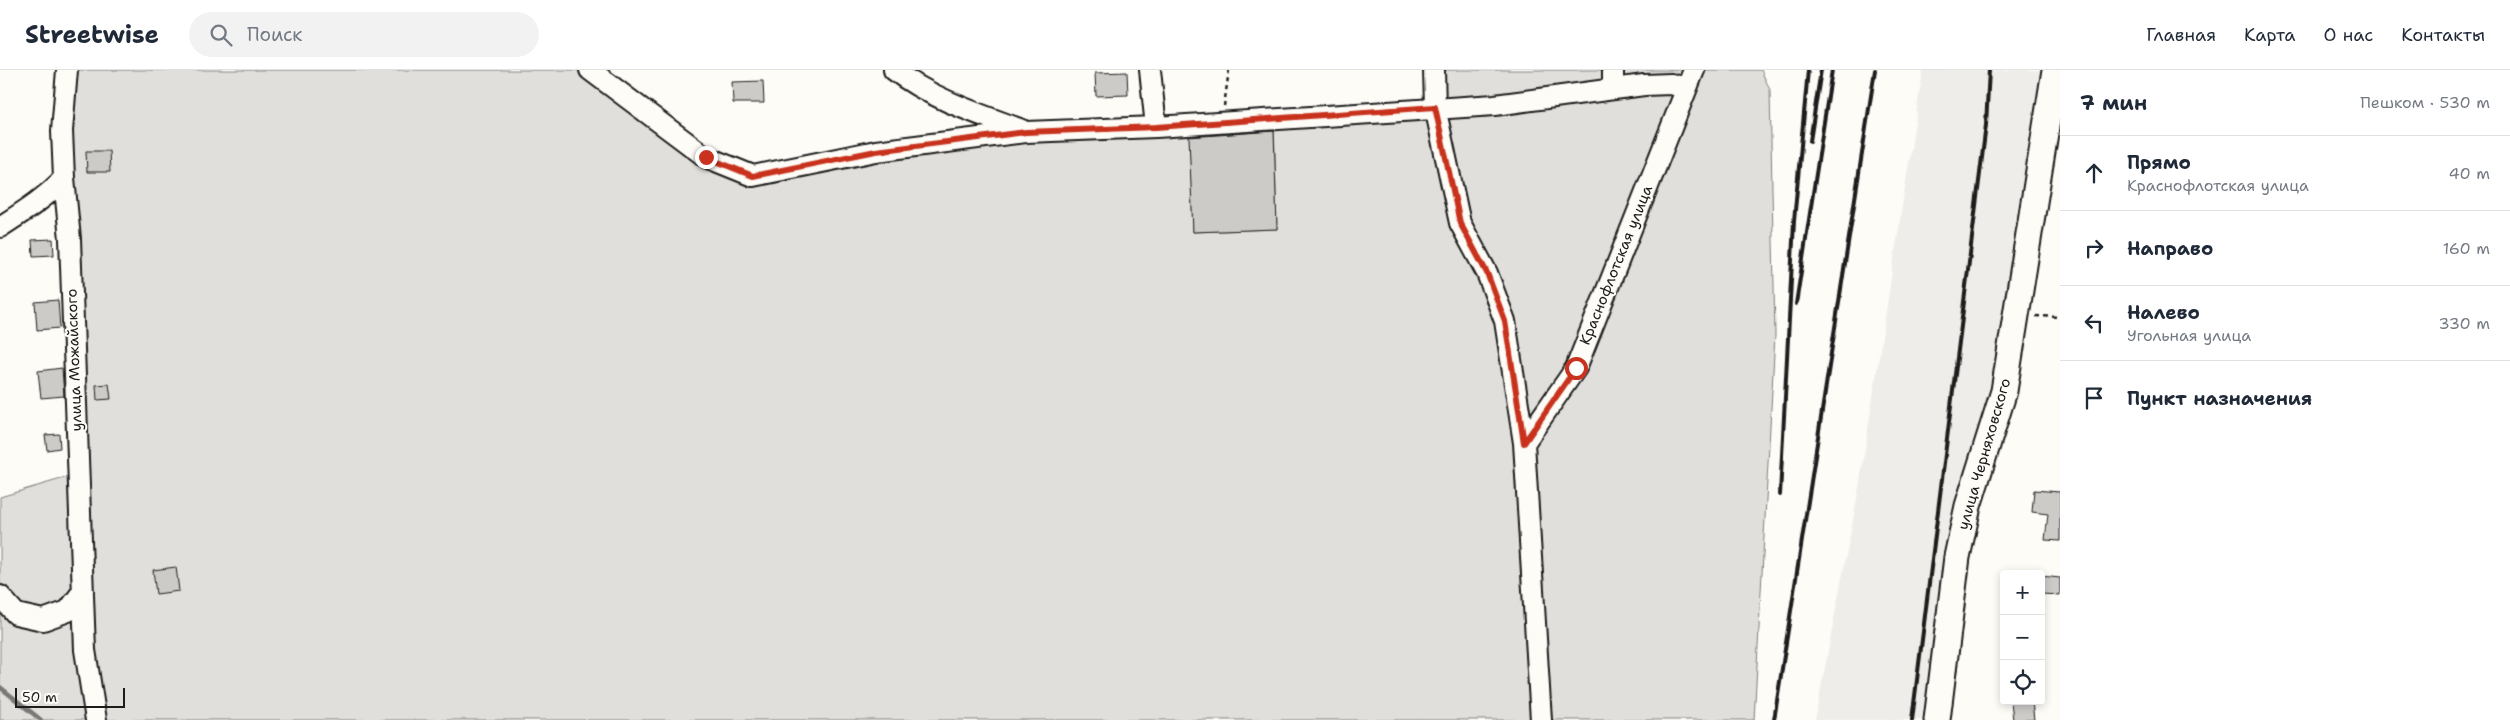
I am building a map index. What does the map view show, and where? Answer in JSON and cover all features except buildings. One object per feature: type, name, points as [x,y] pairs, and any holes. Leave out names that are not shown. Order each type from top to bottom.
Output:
[{"type":"main road","name":"улица Черняховского","points":[[1937,720],[1956,557],[1968,506],[2004,391],[2055,70]]},
{"type":"street","name":"улица Можайского","points":[[67,70],[62,131],[70,239],[85,650],[96,720]]},
{"type":"street","points":[[590,70],[706,157],[753,176],[876,151],[1026,132],[1156,127],[1435,107],[1495,105],[1613,79],[1670,84],[1690,79]]},
{"type":"street","points":[[894,70],[906,80],[970,112],[1026,132]]},
{"type":"street","points":[[1150,70],[1156,127]]},
{"type":"street","points":[[1434,70],[1435,107],[1460,223],[1487,273],[1505,321],[1524,443],[1541,720]]},
{"type":"street","name":"Краснофлотская улица","points":[[1524,443],[1576,368],[1690,79]]},
{"type":"street","points":[[0,227],[31,207],[54,189],[64,178]]},
{"type":"street","points":[[0,596],[16,614],[43,620],[68,611],[83,591]]},
{"type":"path","points":[[1221,123],[1229,70]]},
{"type":"path","points":[[2017,316],[2060,317]]},
{"type":"shaded area","points":[[67,70],[590,70],[753,176],[876,151],[1189,125],[1193,232],[1277,229],[1274,119],[1434,107],[1434,70],[1761,70],[1770,90],[1775,335],[1754,720],[0,720],[0,497],[78,474]]},
{"type":"shaded area","points":[[1923,70],[2041,70],[2007,342],[1929,720],[1815,720],[1859,488]]},
{"type":"waterway","points":[[0,687],[41,720]]},
{"type":"railway","points":[[1780,495],[1794,221],[1808,70]]},
{"type":"railway","points":[[1810,141],[1821,70]]},
{"type":"railway","points":[[1796,304],[1832,70]]},
{"type":"railway","points":[[1774,720],[1875,70]]},
{"type":"railway","points":[[1912,720],[1986,125],[1989,70]]},
{"type":"route","points":[[706,157],[753,176],[876,151],[1026,132],[1156,127],[1435,107],[1460,223],[1487,273],[1505,321],[1524,443],[1576,368]]}]
